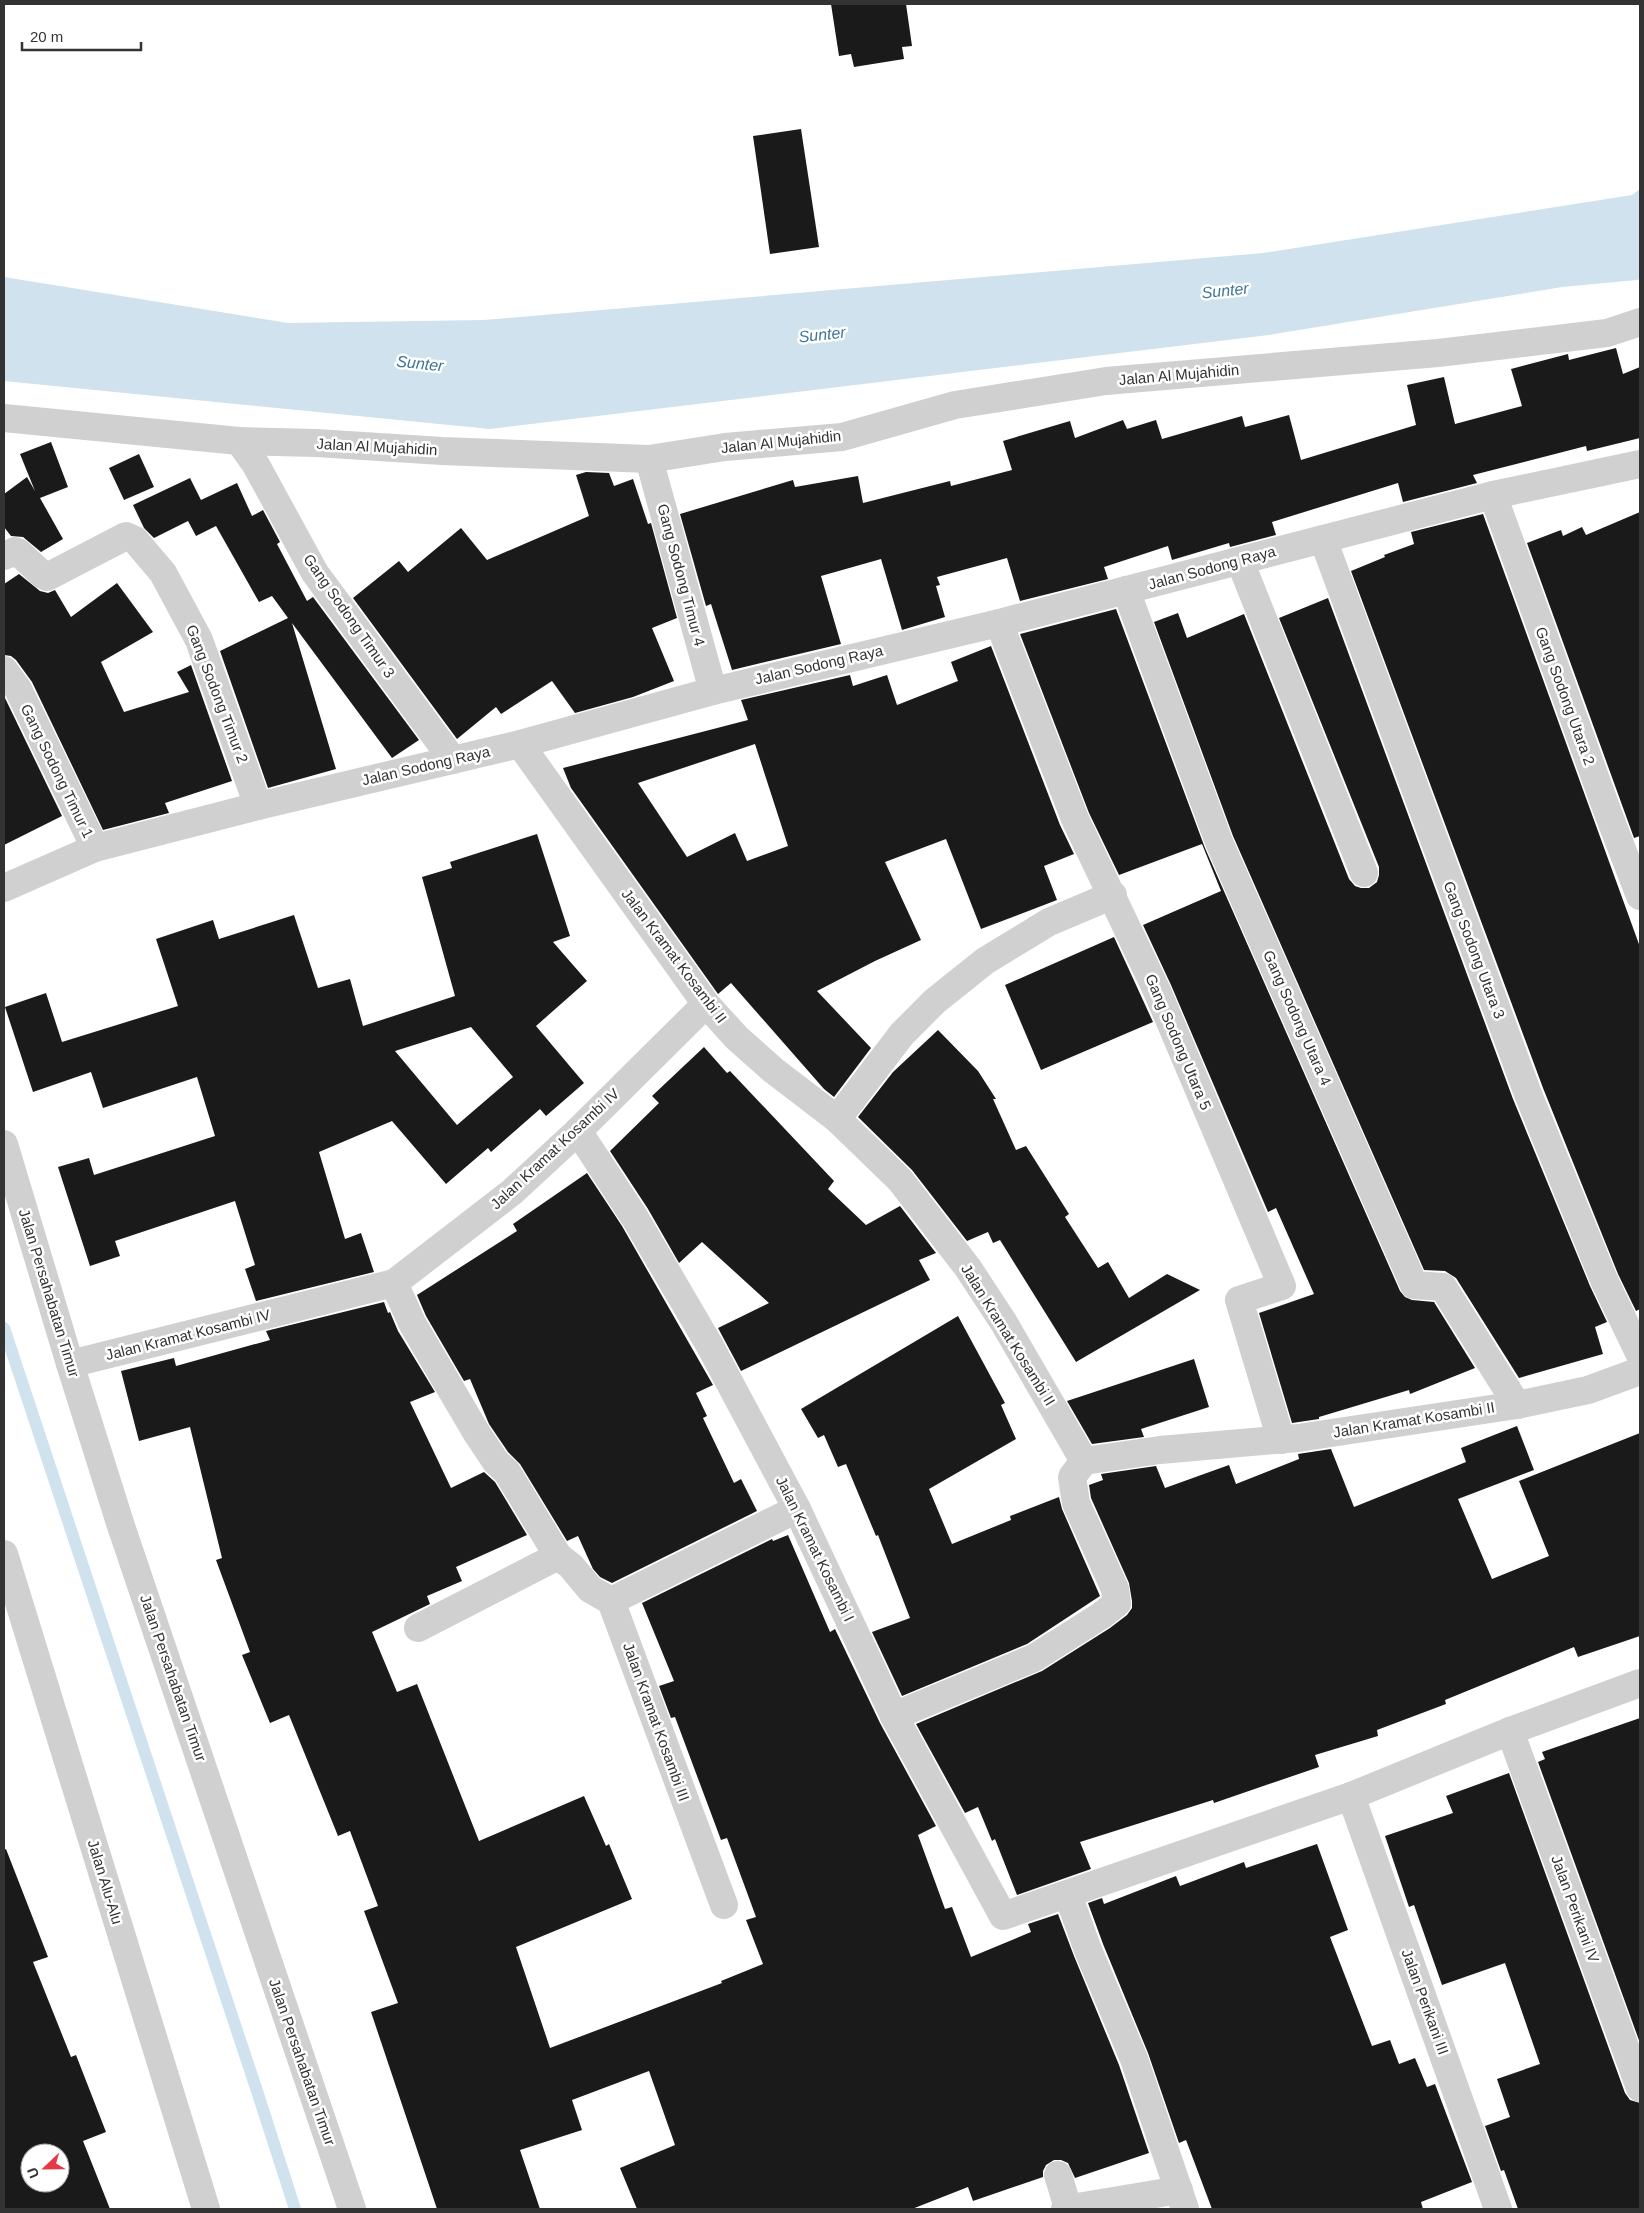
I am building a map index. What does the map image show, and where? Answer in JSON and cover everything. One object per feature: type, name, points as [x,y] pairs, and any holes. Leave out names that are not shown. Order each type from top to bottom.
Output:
[{"type":"street","name":"Jalan Al Mujahidin","points":[[4,418],[239,441],[316,443],[442,451],[649,458],[725,447],[842,437],[955,405],[1106,380],[1438,353],[1607,333],[1640,322]]},
{"type":"street","name":"Gang Sodong Timur 3","points":[[239,441],[256,465],[315,573],[453,760]]},
{"type":"street","name":"Gang Sodong Timur 4","points":[[649,458],[713,691]]},
{"type":"street","name":"Jalan Sodong Raya","points":[[4,888],[95,848],[258,806],[520,744],[713,691],[999,623],[1493,495],[1640,464]]},
{"type":"street","name":"Gang Sodong Utara 2","points":[[1493,495],[1640,896]]},
{"type":"street","name":"Gang Sodong Timur 2","points":[[4,556],[15,551],[18,552],[42,575],[47,577],[126,536],[135,540],[163,572],[199,640],[258,806]]},
{"type":"street","name":"Gang Sodong Utara 3","points":[[1323,539],[1528,1094],[1604,1280],[1640,1355]]},
{"type":"street","points":[[1240,560],[1364,872]]},
{"type":"street","name":"Gang Sodong Utara 4","points":[[1126,590],[1220,842],[1414,1285],[1443,1287],[1517,1405]]},
{"type":"street","name":"Gang Sodong Utara 5","points":[[999,623],[1075,819],[1158,991],[1282,1286],[1239,1300],[1281,1440]]},
{"type":"street","name":"Gang Sodong Timur 1","points":[[4,670],[18,689],[95,848]]},
{"type":"street","name":"Jalan Kramat Kosambi II","points":[[520,744],[706,1004],[737,1038],[758,1057],[837,1119],[900,1180],[968,1268],[1004,1323],[1084,1461],[1160,1450],[1281,1440],[1517,1405],[1588,1390],[1640,1371]]},
{"type":"street","points":[[837,1119],[902,1034],[935,1000],[985,960],[1049,922],[1113,895]]},
{"type":"street","name":"Jalan Kramat Kosambi IV","points":[[70,1364],[394,1283],[512,1192],[578,1131],[706,1004]]},
{"type":"street","name":"Jalan Kramat Kosambi I","points":[[578,1131],[635,1218],[710,1346],[797,1509],[894,1716],[1003,1916],[1068,1895]]},
{"type":"street","name":"Jalan Persahabatan Timur","points":[[4,1144],[120,1523],[352,2209]]},
{"type":"street","points":[[394,1283],[412,1324],[476,1432],[496,1462],[507,1472],[558,1556],[571,1566],[590,1588],[611,1601],[797,1509]]},
{"type":"street","points":[[894,1716],[1034,1658],[1102,1615],[1117,1603],[1115,1589],[1076,1503],[1072,1488],[1072,1477],[1084,1461]]},
{"type":"street","name":"Jalan Alu-Alu","points":[[4,1554],[206,2209]]},
{"type":"street","points":[[418,1628],[558,1556]]},
{"type":"street","name":"Jalan Kramat Kosambi III","points":[[611,1601],[724,1905]]},
{"type":"street","points":[[1058,2175],[1066,2209],[1182,2200],[1134,2059],[1088,1950],[1068,1895],[1351,1796],[1510,1731],[1640,1683]]},
{"type":"street","name":"Jalan Perikani IV","points":[[1510,1731],[1640,2088]]},
{"type":"street","name":"Jalan Perikani III","points":[[1351,1796],[1498,2209]]},
{"type":"water","name":"Sunter","points":[[1640,189],[1640,279],[1637,280],[1562,287],[1269,335],[490,429],[4,381],[4,277],[288,323],[484,320],[1263,253],[1632,195]]},
{"type":"building","points":[[831,4],[906,4],[912,46],[902,47],[904,59],[854,67],[851,54],[839,56]]},
{"type":"building","points":[[801,129],[819,247],[770,254],[753,136]]},
{"type":"building","points":[[1616,348],[1623,374],[1640,367],[1640,438],[1587,451],[1586,446],[1473,475],[1477,483],[1403,502],[1398,483],[1272,522],[1276,535],[1230,547],[1229,543],[1172,560],[1168,546],[1104,567],[1108,579],[1020,601],[1007,558],[937,577],[940,585],[936,586],[945,617],[902,630],[881,559],[821,576],[841,644],[732,670],[711,604],[706,606],[680,514],[793,480],[795,487],[858,476],[863,503],[950,481],[951,486],[1012,470],[1003,441],[1070,421],[1075,438],[1123,420],[1127,429],[1156,420],[1162,439],[1242,416],[1245,427],[1289,415],[1301,460],[1416,425],[1407,385],[1444,377],[1455,424],[1522,406],[1511,369],[1568,354],[1569,360]]},
{"type":"building","points":[[51,442],[68,487],[40,498],[63,539],[41,552],[23,537],[11,536],[4,527],[4,494],[27,477],[35,491],[20,454]]},
{"type":"building","points":[[139,454],[154,487],[124,500],[109,468]]},
{"type":"building","points":[[586,472],[609,473],[614,486],[633,479],[648,524],[651,523],[677,618],[652,628],[674,681],[633,697],[575,713],[552,681],[501,714],[496,707],[457,739],[353,598],[399,561],[408,572],[461,528],[487,560],[589,516],[576,475]]},
{"type":"building","points":[[190,478],[201,500],[237,483],[252,516],[263,510],[280,542],[277,544],[307,601],[313,597],[419,740],[392,758],[292,623],[336,769],[268,788],[220,651],[288,618],[272,596],[259,602],[216,526],[196,536],[188,521],[154,538],[144,528],[133,505]]},
{"type":"building","points":[[1640,512],[1640,836],[1634,838],[1527,543],[1561,530],[1563,536],[1582,527],[1586,535]]},
{"type":"building","points":[[1483,514],[1640,947],[1640,1309],[1636,1311],[1618,1274],[1543,1088],[1351,571],[1385,557],[1384,555],[1414,544],[1411,532]]},
{"type":"building","points":[[19,574],[40,591],[48,593],[55,590],[71,617],[117,583],[153,632],[101,662],[124,712],[189,692],[177,672],[191,665],[232,781],[165,803],[169,813],[103,830],[32,682],[16,660],[11,656],[4,655],[4,584]]},
{"type":"building","points":[[1328,598],[1513,1099],[1590,1286],[1607,1322],[1595,1327],[1603,1354],[1519,1378],[1456,1278],[1445,1271],[1424,1270],[1233,836],[1154,622],[1178,613],[1187,638],[1244,614],[1349,879],[1355,886],[1369,888],[1377,882],[1379,867],[1279,618]]},
{"type":"building","points":[[1116,609],[1205,848],[1400,1291],[1405,1297],[1412,1300],[1434,1302],[1475,1368],[1410,1394],[1409,1390],[1319,1417],[1319,1419],[1292,1423],[1259,1313],[1314,1294],[1276,1208],[1268,1212],[1171,985],[1143,925],[1221,891],[1202,844],[1119,875],[1089,813],[1020,634]]},
{"type":"building","points":[[991,646],[1060,825],[1074,854],[1044,866],[1057,900],[981,929],[946,839],[885,862],[921,940],[817,991],[871,1048],[834,1097],[824,1089],[731,983],[718,994],[571,788],[563,768],[748,720],[741,700],[850,675],[853,686],[887,675],[897,705],[958,681],[951,662]],"holes":[[[755,744],[788,846],[747,861],[735,833],[687,857],[638,783]]]},
{"type":"building","points":[[4,696],[62,816],[4,845]]},
{"type":"building","points":[[537,834],[570,936],[553,942],[587,981],[536,1026],[584,1083],[546,1116],[540,1109],[491,1152],[488,1148],[446,1184],[392,1121],[319,1152],[345,1239],[361,1233],[374,1272],[256,1301],[245,1269],[255,1265],[235,1201],[115,1241],[120,1256],[90,1266],[58,1167],[89,1158],[94,1175],[215,1136],[197,1077],[103,1108],[91,1072],[33,1092],[5,1007],[46,993],[62,1042],[178,1006],[156,939],[213,920],[219,939],[294,915],[318,988],[350,979],[363,1026],[455,996],[422,877],[452,868],[450,862]],"holes":[[[471,1027],[513,1077],[457,1125],[395,1051]]]},
{"type":"building","points":[[1114,937],[1153,1022],[1041,1070],[1005,985]]},
{"type":"building","points":[[938,1030],[978,1071],[996,1099],[993,1099],[1016,1150],[1026,1146],[1069,1214],[1065,1217],[1098,1268],[1108,1262],[1129,1298],[1167,1274],[1200,1290],[1076,1362],[1000,1240],[993,1243],[988,1232],[967,1241],[912,1170],[858,1117],[893,1072]]},
{"type":"building","points":[[704,1047],[727,1073],[730,1071],[834,1181],[828,1189],[866,1225],[900,1206],[936,1253],[919,1260],[930,1280],[741,1371],[718,1328],[769,1303],[702,1242],[679,1263],[648,1209],[610,1151],[659,1103],[652,1096]]},
{"type":"building","points":[[587,1173],[622,1226],[713,1385],[696,1393],[707,1416],[703,1418],[734,1483],[741,1479],[757,1511],[612,1583],[600,1577],[593,1569],[578,1536],[567,1541],[520,1464],[508,1452],[489,1424],[470,1379],[464,1381],[426,1316],[417,1295],[517,1231],[513,1224]]},
{"type":"building","points":[[384,1302],[398,1331],[435,1392],[410,1402],[451,1488],[484,1472],[495,1482],[527,1535],[456,1567],[462,1581],[427,1596],[430,1604],[372,1632],[397,1692],[417,1684],[479,1841],[584,1796],[606,1846],[609,1844],[632,1899],[516,1947],[550,2048],[722,1983],[721,1981],[763,1964],[746,1920],[756,1917],[727,1838],[721,1840],[675,1717],[671,1718],[659,1686],[674,1681],[642,1603],[772,1539],[773,1541],[788,1535],[830,1632],[835,1629],[880,1723],[936,1826],[918,1835],[945,1909],[952,1907],[971,1957],[1031,1932],[1028,1924],[1058,1914],[1119,2065],[1149,2153],[1075,2178],[1068,2163],[1054,2160],[1046,2165],[1043,2177],[973,2201],[968,2187],[912,2209],[637,2209],[620,2168],[675,2145],[649,2071],[572,2100],[582,2130],[520,2150],[540,2209],[437,2209],[371,2012],[398,2003],[364,1911],[378,1906],[350,1831],[338,1836],[289,1715],[270,1723],[242,1655],[250,1652],[216,1560],[222,1558],[190,1427],[139,1441],[121,1371],[174,1358],[176,1366],[270,1340],[266,1331]]},
{"type":"building","points":[[958,1316],[1005,1403],[1001,1405],[1016,1439],[929,1489],[952,1544],[1011,1520],[1010,1516],[1059,1497],[1062,1509],[1100,1596],[1027,1644],[902,1696],[872,1632],[910,1618],[878,1535],[876,1536],[846,1464],[838,1467],[824,1435],[818,1438],[801,1409]]},
{"type":"building","points":[[1194,1359],[1209,1407],[1141,1429],[1144,1437],[1092,1444],[1067,1401]]},
{"type":"building","points":[[1517,1426],[1534,1470],[1458,1499],[1492,1579],[1549,1556],[1519,1481],[1640,1433],[1640,1636],[1578,1657],[1574,1647],[1445,1700],[1446,1704],[1377,1730],[1378,1736],[1315,1755],[1319,1767],[1214,1803],[1213,1800],[1080,1842],[1091,1869],[1017,1895],[995,1839],[992,1841],[978,1807],[965,1813],[916,1724],[1042,1671],[1110,1628],[1127,1615],[1132,1608],[1129,1583],[1091,1498],[1089,1485],[1103,1480],[1101,1474],[1156,1466],[1165,1488],[1229,1465],[1236,1484],[1299,1459],[1298,1454],[1331,1449],[1354,1507],[1466,1462],[1461,1448]]},
{"type":"building","points":[[1640,1718],[1640,2043],[1538,1762],[1545,1759],[1542,1752]]},
{"type":"building","points":[[1509,1773],[1625,2093],[1630,2100],[1640,2103],[1640,2209],[1518,2209],[1504,2170],[1501,2171],[1485,2126],[1510,2117],[1497,2079],[1540,2064],[1505,1963],[1442,1985],[1414,1905],[1409,1907],[1385,1836],[1453,1813],[1446,1796]]},
{"type":"building","points":[[1317,1844],[1348,1930],[1330,1937],[1372,2046],[1390,2040],[1399,2064],[1415,2058],[1427,2087],[1435,2084],[1472,2182],[1421,2202],[1423,2209],[1212,2209],[1186,2140],[1179,2143],[1148,2053],[1088,1903],[1102,1898],[1104,1904],[1176,1876],[1180,1886],[1244,1862],[1246,1868]]},
{"type":"building","points":[[6,1849],[48,1957],[33,1962],[71,2057],[76,2055],[106,2132],[83,2141],[110,2209],[4,2209],[4,1850]]},
{"type":"waterway","points":[[4,1328],[295,2209]]}]
